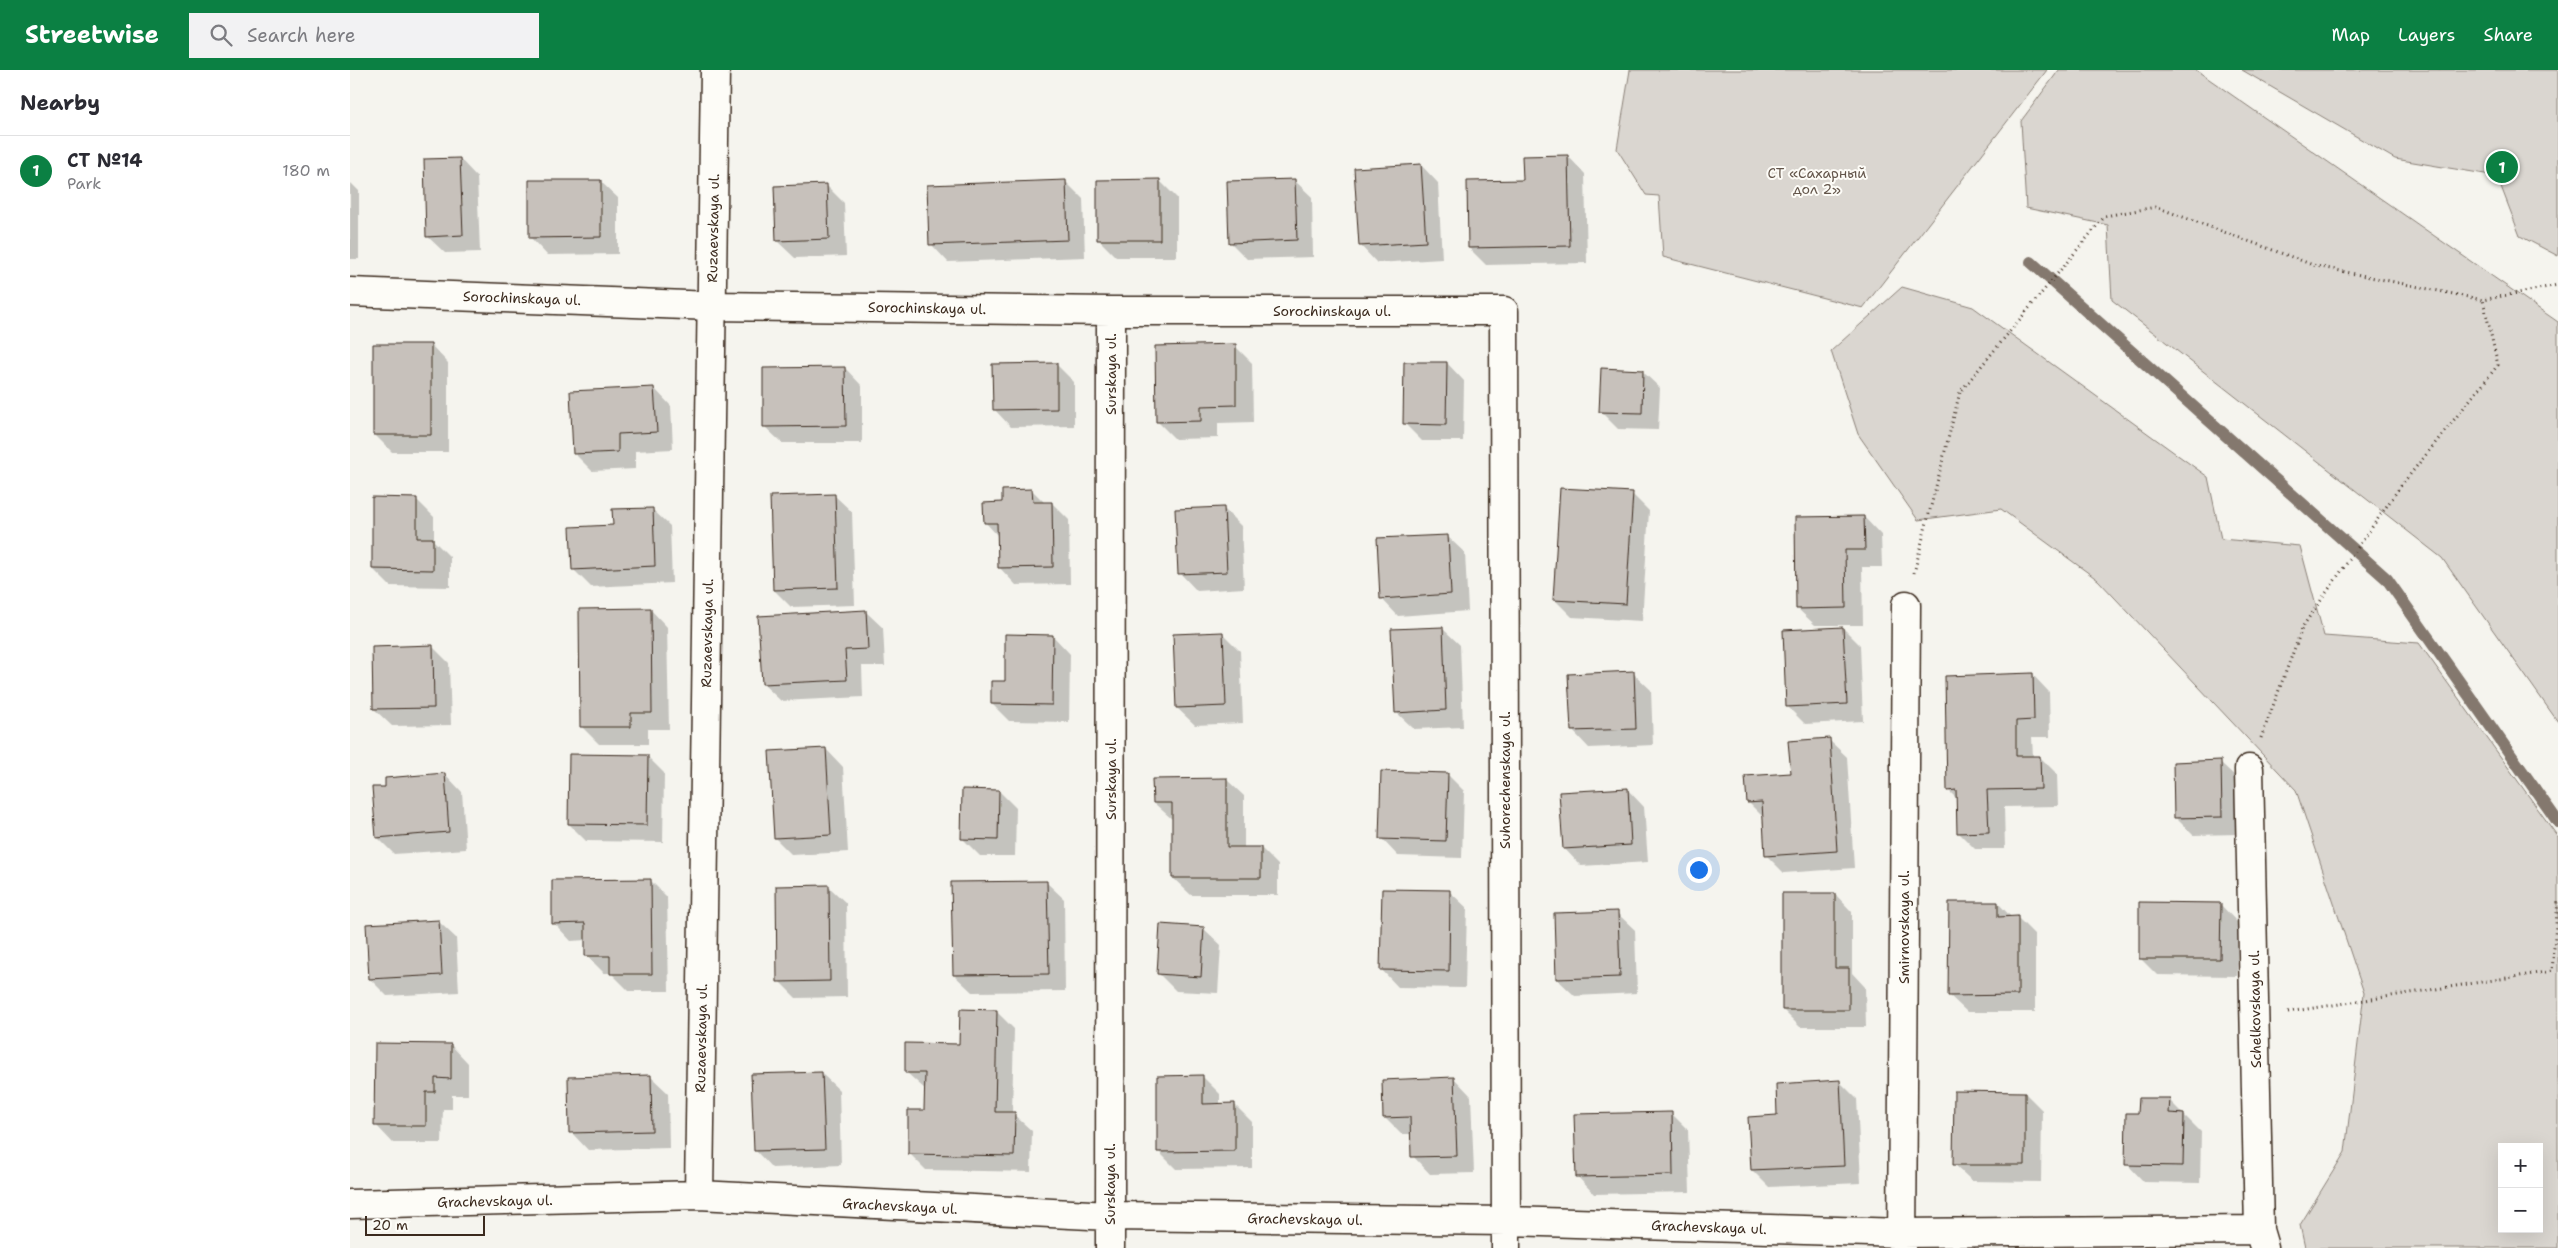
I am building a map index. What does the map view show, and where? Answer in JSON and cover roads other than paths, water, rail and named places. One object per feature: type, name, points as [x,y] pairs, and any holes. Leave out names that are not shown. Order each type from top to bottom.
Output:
[{"type":"street","name":"Ruzaevskaya ul.","points":[[699,1196],[715,70]]},
{"type":"street","name":"Sorochinskaya ul.","points":[[350,292],[712,306],[1111,311],[1504,311]]},
{"type":"street","name":"Surskaya ul.","points":[[1110,1248],[1111,311]]},
{"type":"street","name":"Suhorechenskaya ul.","points":[[1504,311],[1506,1248]]},
{"type":"street","name":"Smirnovskaya ul.","points":[[1902,1240],[1906,605]]},
{"type":"street","name":"Schelkovskaya ul.","points":[[2249,769],[2262,1239]]},
{"type":"street","name":"Grachevskaya ul.","points":[[350,1204],[699,1196],[1110,1216],[1507,1221],[1902,1240],[2262,1239]]},
{"type":"waterway","points":[[2031,262],[2387,579],[2558,822]]},
{"type":"place","name":"СТ №14","points":[[2502,167]]},
{"type":"park label","name":"СТ «Сахарный дол 2»","points":[[1817,182]]}]
